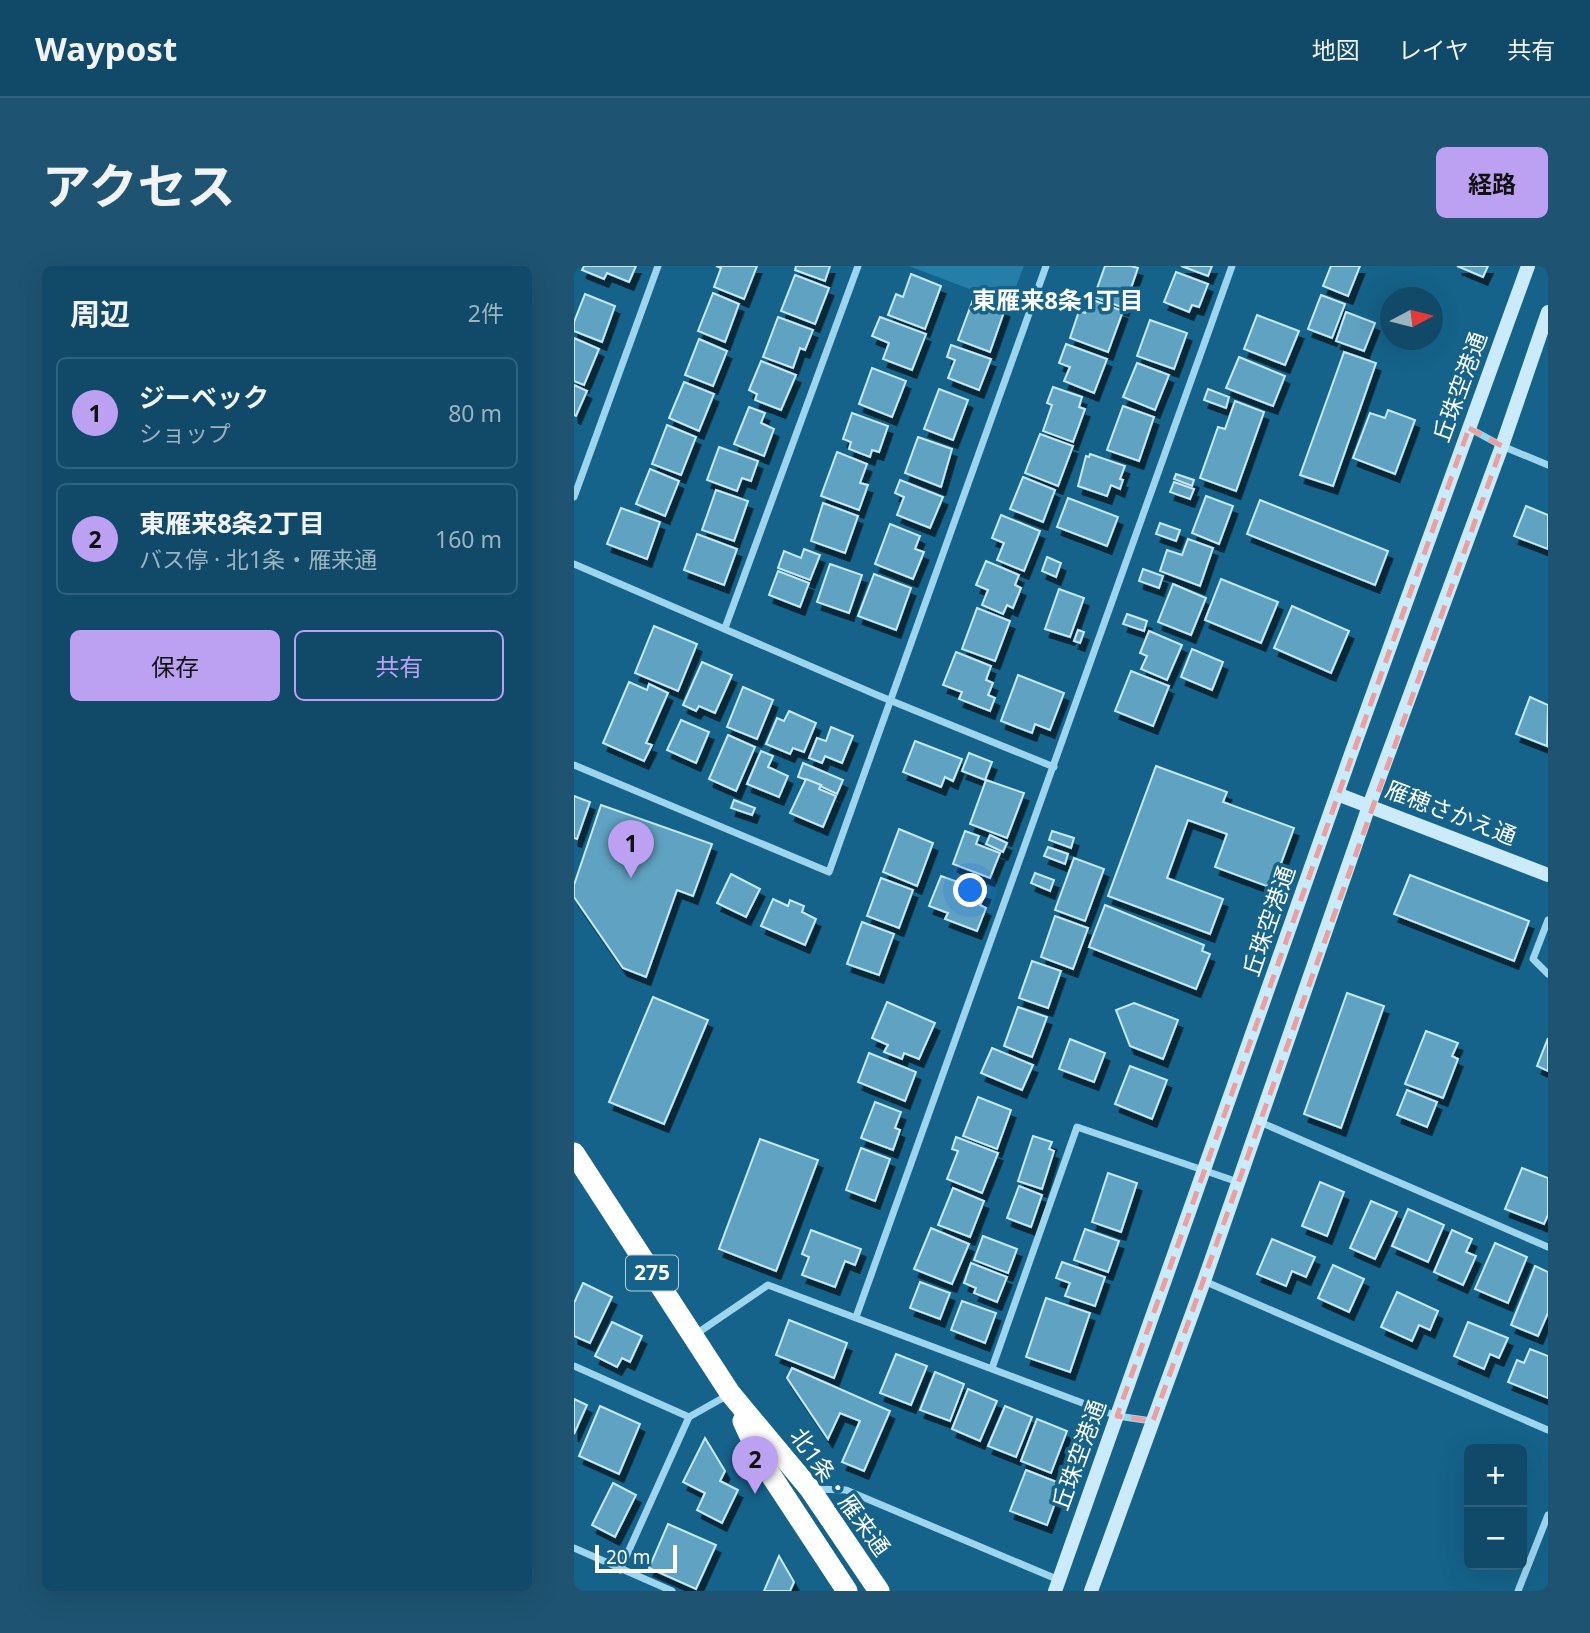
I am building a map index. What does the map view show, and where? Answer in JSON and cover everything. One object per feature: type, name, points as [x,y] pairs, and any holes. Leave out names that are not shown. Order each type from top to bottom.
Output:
[{"type":"highway","name":"北1条・雁来通","points":[[574,1153],[730,1393],[810,1489],[879,1591]]},
{"type":"highway","name":"北1条・雁来通","points":[[730,1393],[761,1461],[847,1591]]},
{"type":"main road","name":"丘珠空港通","points":[[1057,1585],[1337,794],[1528,266]]},
{"type":"main road","points":[[1091,1591],[1204,1281],[1369,806],[1502,446],[1548,313]]},
{"type":"main road","name":"雁穂さかえ通","points":[[1337,794],[1548,875]]},
{"type":"street","points":[[574,497],[658,266]]},
{"type":"street","points":[[725,628],[858,266]]},
{"type":"street","points":[[574,765],[829,872],[1046,266]]},
{"type":"street","points":[[856,1317],[1232,266]]},
{"type":"street","points":[[1469,428],[1502,446],[1548,465]]},
{"type":"street","points":[[574,564],[890,701],[1054,767]]},
{"type":"street","points":[[1548,920],[1533,959],[1548,974]]},
{"type":"street","points":[[1259,1122],[1548,1247]]},
{"type":"street","points":[[992,1368],[1077,1127],[1238,1182]]},
{"type":"street","points":[[1204,1281],[1548,1430]]},
{"type":"street","points":[[694,1336],[768,1285],[1117,1416],[1153,1421]]},
{"type":"street","points":[[574,1366],[689,1417]]},
{"type":"street","points":[[620,1570],[689,1417],[730,1393]]},
{"type":"street","points":[[810,1489],[846,1490],[1057,1585]]},
{"type":"street","points":[[1518,1591],[1548,1515]]},
{"type":"street","points":[[574,1548],[672,1591]]},
{"type":"highlighted area","points":[[1469,428],[1502,446],[1153,1421],[1117,1416]]},
{"type":"shaded area","points":[[909,266],[1024,266],[1009,304]]},
{"type":"building","points":[[584,266],[636,266],[629,282],[607,273],[604,279],[582,270]]},
{"type":"building","points":[[716,266],[757,266],[744,299],[714,287],[721,268]]},
{"type":"building","points":[[796,266],[830,266],[825,281],[795,270]]},
{"type":"building","points":[[1105,266],[1138,268],[1124,308],[1094,297]]},
{"type":"building","points":[[1181,266],[1212,266],[1208,276]]},
{"type":"building","points":[[1331,266],[1360,266],[1348,296],[1323,286]]},
{"type":"building","points":[[1457,266],[1488,266],[1483,277]]},
{"type":"building","points":[[1176,272],[1208,284],[1199,307],[1192,305],[1189,312],[1164,302]]},
{"type":"building","points":[[911,274],[941,286],[925,329],[888,315],[896,294],[903,297]]},
{"type":"building","points":[[795,275],[829,288],[815,324],[781,311]]},
{"type":"building","points":[[713,293],[739,304],[725,342],[698,331]]},
{"type":"building","points":[[585,294],[615,306],[602,342],[574,331],[574,322]]},
{"type":"building","points":[[1321,295],[1345,304],[1332,338],[1308,329]]},
{"type":"building","points":[[974,297],[1005,309],[990,352],[958,340]]},
{"type":"building","points":[[1090,299],[1123,311],[1108,352],[1070,338],[1079,311],[1085,313]]},
{"type":"building","points":[[1346,312],[1375,323],[1364,351],[1336,341]]},
{"type":"building","points":[[1257,315],[1299,331],[1285,365],[1244,349]]},
{"type":"building","points":[[778,317],[813,330],[805,350],[800,348],[793,368],[763,357]]},
{"type":"building","points":[[880,317],[926,334],[912,370],[883,359],[889,343],[872,336]]},
{"type":"building","points":[[1150,320],[1187,333],[1174,369],[1137,356]]},
{"type":"building","points":[[574,338],[599,349],[584,385],[574,381]]},
{"type":"building","points":[[699,339],[727,351],[713,386],[685,375]]},
{"type":"building","points":[[1066,344],[1107,359],[1094,393],[1064,381],[1070,367],[1059,363]]},
{"type":"building","points":[[951,345],[991,359],[979,390],[948,378],[955,360],[947,357]]},
{"type":"building","points":[[1344,352],[1376,363],[1333,486],[1300,475]]},
{"type":"building","points":[[1239,357],[1285,376],[1273,406],[1226,388]]},
{"type":"building","points":[[761,361],[796,375],[781,410],[755,400],[757,394],[749,390]]},
{"type":"building","points":[[1137,363],[1169,375],[1155,410],[1123,397]]},
{"type":"building","points":[[872,368],[906,381],[892,417],[859,404]]},
{"type":"building","points":[[684,382],[714,394],[699,431],[669,418]]},
{"type":"building","points":[[574,385],[587,391],[576,416],[574,415]]},
{"type":"building","points":[[1053,387],[1082,397],[1079,407],[1085,409],[1073,442],[1043,431],[1052,405],[1047,403]]},
{"type":"building","points":[[939,389],[968,400],[953,440],[924,429]]},
{"type":"building","points":[[1208,389],[1229,397],[1226,408],[1204,400]]},
{"type":"building","points":[[1235,401],[1264,412],[1236,491],[1200,478],[1218,427],[1225,429]]},
{"type":"building","points":[[1123,406],[1154,417],[1139,461],[1107,450]]},
{"type":"building","points":[[749,407],[765,413],[761,423],[774,429],[764,456],[734,444]]},
{"type":"building","points":[[1388,410],[1415,420],[1395,474],[1353,458],[1370,413],[1385,418]]},
{"type":"building","points":[[852,413],[888,426],[879,452],[872,450],[870,457],[849,449],[851,442],[843,439]]},
{"type":"building","points":[[667,425],[696,437],[681,475],[652,464]]},
{"type":"building","points":[[1040,434],[1073,446],[1058,486],[1025,473]]},
{"type":"building","points":[[918,437],[952,449],[941,487],[905,473]]},
{"type":"building","points":[[719,447],[758,461],[751,481],[742,478],[737,491],[707,480]]},
{"type":"building","points":[[837,452],[867,464],[860,483],[868,485],[859,510],[821,496]]},
{"type":"building","points":[[1090,454],[1125,466],[1120,479],[1123,480],[1120,489],[1111,485],[1107,496],[1078,486],[1086,456],[1089,457]]},
{"type":"building","points":[[650,469],[679,481],[665,516],[636,504]]},
{"type":"building","points":[[1176,474],[1194,480],[1192,486],[1174,479]]},
{"type":"building","points":[[1023,477],[1055,490],[1043,522],[1010,509]]},
{"type":"building","points":[[900,480],[943,497],[930,528],[897,515],[904,497],[895,493]]},
{"type":"building","points":[[1174,482],[1194,489],[1190,499],[1170,492]]},
{"type":"building","points":[[716,490],[748,501],[734,541],[702,530]]},
{"type":"building","points":[[1206,496],[1233,506],[1219,544],[1192,533]]},
{"type":"building","points":[[1068,498],[1118,517],[1107,546],[1057,527]]},
{"type":"building","points":[[1260,500],[1388,551],[1375,585],[1247,534]]},
{"type":"building","points":[[823,503],[858,516],[845,553],[811,541]]},
{"type":"building","points":[[1526,506],[1548,515],[1548,549],[1514,536]]},
{"type":"building","points":[[621,508],[660,522],[647,559],[607,544]]},
{"type":"building","points":[[1001,515],[1040,531],[1024,571],[997,560],[1004,543],[992,538]]},
{"type":"building","points":[[1160,523],[1180,530],[1176,541],[1156,534]]},
{"type":"building","points":[[890,524],[920,536],[915,549],[924,552],[913,579],[875,564]]},
{"type":"building","points":[[697,534],[737,549],[724,585],[684,570]]},
{"type":"building","points":[[1188,539],[1213,548],[1200,586],[1160,571],[1167,550],[1182,555]]},
{"type":"building","points":[[804,549],[820,555],[810,580],[778,568],[784,551],[801,558]]},
{"type":"building","points":[[1047,557],[1061,563],[1056,577],[1042,571]]},
{"type":"building","points":[[986,561],[1019,575],[1015,585],[1021,588],[1013,608],[1007,605],[1003,614],[982,605],[988,590],[976,585]]},
{"type":"building","points":[[830,564],[862,575],[849,613],[817,602]]},
{"type":"building","points":[[1143,569],[1163,576],[1159,588],[1139,581]]},
{"type":"building","points":[[778,571],[809,583],[800,607],[769,595]]},
{"type":"building","points":[[874,574],[911,588],[896,630],[858,616]]},
{"type":"building","points":[[1221,579],[1278,602],[1261,643],[1205,620]]},
{"type":"building","points":[[1173,584],[1206,598],[1191,635],[1158,622]]},
{"type":"building","points":[[1059,589],[1084,598],[1070,637],[1045,629]]},
{"type":"building","points":[[1292,606],[1349,631],[1331,673],[1274,648]]},
{"type":"building","points":[[977,608],[1010,621],[995,661],[962,649]]},
{"type":"building","points":[[1127,614],[1147,621],[1144,631],[1123,624]]},
{"type":"building","points":[[654,626],[697,644],[678,691],[635,673]]},
{"type":"building","points":[[1078,630],[1084,632],[1080,643],[1074,641]]},
{"type":"building","points":[[1149,631],[1182,645],[1167,680],[1141,669],[1147,656],[1140,653]]},
{"type":"building","points":[[1192,649],[1223,662],[1212,690],[1181,677]]},
{"type":"building","points":[[956,652],[991,666],[986,680],[993,683],[988,695],[995,698],[990,711],[959,699],[962,692],[943,685]]},
{"type":"building","points":[[702,662],[732,675],[715,713],[699,706],[696,711],[683,705]]},
{"type":"building","points":[[1131,671],[1169,686],[1153,726],[1115,711]]},
{"type":"building","points":[[1018,675],[1064,693],[1050,730],[1035,724],[1032,733],[1001,721]]},
{"type":"building","points":[[629,682],[647,690],[649,684],[668,693],[646,743],[652,745],[644,761],[603,743]]},
{"type":"building","points":[[743,687],[773,700],[757,739],[727,727]]},
{"type":"building","points":[[1530,697],[1548,705],[1547,746],[1516,734]]},
{"type":"building","points":[[789,711],[816,723],[804,752],[793,748],[790,754],[766,744],[777,718],[784,721]]},
{"type":"building","points":[[681,720],[709,732],[696,763],[667,750]]},
{"type":"building","points":[[831,727],[853,736],[842,763],[825,756],[822,763],[809,758],[817,738],[826,741]]},
{"type":"building","points":[[728,735],[755,747],[736,791],[709,779]]},
{"type":"building","points":[[915,741],[962,759],[953,781],[945,777],[941,787],[903,772]]},
{"type":"building","points":[[761,751],[773,756],[768,767],[788,776],[779,797],[747,784]]},
{"type":"building","points":[[969,753],[992,762],[985,780],[962,771]]},
{"type":"building","points":[[803,763],[843,780],[837,794],[798,777]]},
{"type":"building","points":[[1156,766],[1227,792],[1223,802],[1294,828],[1272,888],[1215,867],[1227,834],[1188,820],[1167,878],[1223,899],[1210,934],[1108,896]]},
{"type":"building","points":[[806,779],[821,785],[819,789],[836,796],[823,827],[790,813]]},
{"type":"building","points":[[986,780],[1024,793],[1007,838],[970,824]]},
{"type":"building","points":[[574,796],[590,802],[577,839],[574,838]]},
{"type":"building","points":[[734,800],[755,808],[752,815],[731,808]]},
{"type":"building","points":[[601,805],[712,844],[693,896],[677,890],[646,977],[623,968],[574,897],[574,885]]},
{"type":"building","points":[[899,829],[933,843],[917,886],[883,872]]},
{"type":"building","points":[[965,831],[979,836],[976,844],[1000,853],[990,878],[953,864]]},
{"type":"building","points":[[1052,831],[1074,838],[1071,848],[1049,840]]},
{"type":"building","points":[[990,835],[1007,843],[1003,852],[986,844]]},
{"type":"building","points":[[1048,847],[1068,854],[1065,864],[1044,856]]},
{"type":"building","points":[[1074,858],[1104,869],[1085,921],[1055,910]]},
{"type":"building","points":[[1035,873],[1054,880],[1050,891],[1031,883]]},
{"type":"building","points":[[731,874],[760,889],[746,917],[717,903]]},
{"type":"building","points":[[1410,875],[1529,921],[1514,961],[1394,914]]},
{"type":"building","points":[[941,876],[986,892],[980,905],[986,908],[977,931],[945,919],[948,913],[929,906]]},
{"type":"building","points":[[881,878],[913,890],[899,928],[867,916]]},
{"type":"building","points":[[773,899],[788,906],[790,900],[804,906],[802,912],[816,919],[805,945],[761,926]]},
{"type":"building","points":[[1105,905],[1204,945],[1202,951],[1210,954],[1196,989],[1089,947]]},
{"type":"building","points":[[1055,916],[1088,928],[1073,969],[1041,957]]},
{"type":"building","points":[[862,922],[894,934],[879,975],[847,964]]},
{"type":"building","points":[[1032,961],[1061,971],[1048,1008],[1019,998]]},
{"type":"building","points":[[1347,993],[1384,1006],[1341,1128],[1304,1114]]},
{"type":"building","points":[[653,997],[708,1020],[664,1124],[609,1102]]},
{"type":"building","points":[[887,1002],[935,1023],[919,1059],[904,1053],[902,1059],[884,1052],[888,1045],[872,1038]]},
{"type":"building","points":[[1134,1003],[1178,1020],[1163,1059],[1130,1046],[1116,1010]]},
{"type":"building","points":[[1018,1007],[1047,1017],[1032,1057],[1004,1046]]},
{"type":"building","points":[[1426,1031],[1458,1043],[1452,1056],[1458,1059],[1443,1098],[1405,1084]]},
{"type":"building","points":[[1548,1038],[1548,1071],[1537,1066]]},
{"type":"building","points":[[1070,1039],[1105,1053],[1094,1082],[1059,1069]]},
{"type":"building","points":[[992,1048],[1033,1065],[1022,1090],[981,1073]]},
{"type":"building","points":[[869,1053],[916,1072],[905,1101],[858,1082]]},
{"type":"building","points":[[1130,1066],[1167,1080],[1152,1119],[1115,1104]]},
{"type":"building","points":[[1407,1090],[1437,1102],[1427,1127],[1397,1115]]},
{"type":"building","points":[[978,1097],[1011,1110],[997,1149],[963,1136]]},
{"type":"building","points":[[875,1102],[901,1112],[895,1128],[900,1130],[893,1150],[861,1138]]},
{"type":"building","points":[[1033,1136],[1052,1142],[1049,1149],[1054,1151],[1042,1189],[1018,1181]]},
{"type":"building","points":[[956,1137],[998,1153],[982,1193],[947,1179],[958,1151],[952,1149]]},
{"type":"building","points":[[760,1139],[818,1160],[776,1271],[719,1249]]},
{"type":"building","points":[[861,1148],[890,1159],[875,1201],[846,1190]]},
{"type":"building","points":[[1522,1168],[1548,1178],[1548,1215],[1544,1224],[1505,1209]]},
{"type":"building","points":[[1108,1173],[1137,1183],[1121,1232],[1092,1222]]},
{"type":"building","points":[[1320,1182],[1344,1192],[1327,1236],[1302,1226]]},
{"type":"building","points":[[1019,1186],[1042,1195],[1031,1227],[1007,1218]]},
{"type":"building","points":[[953,1188],[984,1201],[970,1237],[938,1225]]},
{"type":"building","points":[[1371,1201],[1397,1212],[1375,1259],[1350,1248]]},
{"type":"building","points":[[1408,1209],[1444,1225],[1428,1262],[1392,1246]]},
{"type":"building","points":[[931,1228],[969,1244],[952,1284],[914,1269]]},
{"type":"building","points":[[1085,1229],[1119,1241],[1108,1272],[1074,1260]]},
{"type":"building","points":[[811,1230],[861,1249],[855,1265],[845,1261],[835,1287],[802,1275],[809,1257],[802,1254]]},
{"type":"building","points":[[1452,1230],[1472,1239],[1466,1252],[1476,1256],[1463,1285],[1434,1272]]},
{"type":"building","points":[[983,1236],[1017,1249],[1008,1273],[974,1260]]},
{"type":"building","points":[[1272,1239],[1315,1257],[1306,1277],[1292,1271],[1286,1286],[1257,1274]]},
{"type":"building","points":[[1495,1243],[1527,1257],[1508,1303],[1475,1289]]},
{"type":"building","points":[[1062,1262],[1105,1277],[1095,1306],[1065,1296],[1070,1283],[1056,1278]]},
{"type":"building","points":[[971,1263],[1007,1277],[997,1302],[974,1293],[976,1288],[964,1283]]},
{"type":"building","points":[[1333,1265],[1364,1279],[1349,1312],[1318,1298]]},
{"type":"building","points":[[1535,1266],[1548,1272],[1548,1313],[1538,1336],[1511,1325]]},
{"type":"building","points":[[920,1282],[950,1293],[940,1319],[910,1308]]},
{"type":"building","points":[[583,1283],[612,1297],[590,1343],[574,1336],[574,1303]]},
{"type":"building","points":[[1397,1292],[1438,1311],[1430,1330],[1419,1325],[1412,1341],[1381,1327]]},
{"type":"building","points":[[1046,1298],[1090,1313],[1070,1372],[1026,1357]]},
{"type":"building","points":[[962,1301],[996,1313],[985,1343],[951,1330]]},
{"type":"building","points":[[789,1320],[847,1343],[834,1378],[776,1355]]},
{"type":"building","points":[[612,1322],[642,1336],[630,1362],[622,1358],[617,1367],[595,1356]]},
{"type":"building","points":[[1468,1322],[1508,1338],[1499,1358],[1490,1354],[1484,1369],[1454,1356]]},
{"type":"building","points":[[1530,1349],[1548,1356],[1548,1398],[1508,1382],[1517,1360],[1524,1363]]},
{"type":"building","points":[[896,1354],[927,1366],[911,1405],[880,1393]]},
{"type":"building","points":[[792,1368],[890,1411],[864,1471],[842,1462],[860,1421],[840,1413],[828,1439],[787,1378]]},
{"type":"building","points":[[935,1372],[964,1384],[950,1421],[920,1410]]},
{"type":"building","points":[[968,1389],[997,1401],[980,1441],[952,1429]]},
{"type":"building","points":[[574,1399],[587,1405],[574,1434]]},
{"type":"building","points":[[600,1406],[640,1424],[619,1474],[579,1456]]},
{"type":"building","points":[[1005,1406],[1032,1417],[1016,1457],[988,1446]]},
{"type":"building","points":[[1037,1419],[1067,1431],[1051,1473],[1021,1461]]},
{"type":"building","points":[[705,1438],[725,1471],[720,1481],[738,1490],[722,1523],[697,1510],[705,1493],[683,1482]]},
{"type":"building","points":[[1026,1470],[1062,1484],[1047,1525],[1010,1511]]},
{"type":"building","points":[[613,1483],[636,1495],[615,1537],[592,1525]]},
{"type":"building","points":[[668,1524],[716,1545],[696,1589],[649,1568]]},
{"type":"building","points":[[779,1556],[794,1582],[790,1591],[764,1591]]},
{"type":"place","name":"ジーベック","points":[[631,878]]},
{"type":"place","name":"東雁来8条2丁目","points":[[755,1494]]},
{"type":"district","name":"東雁来8条1丁目","points":[[1058,301]]}]
